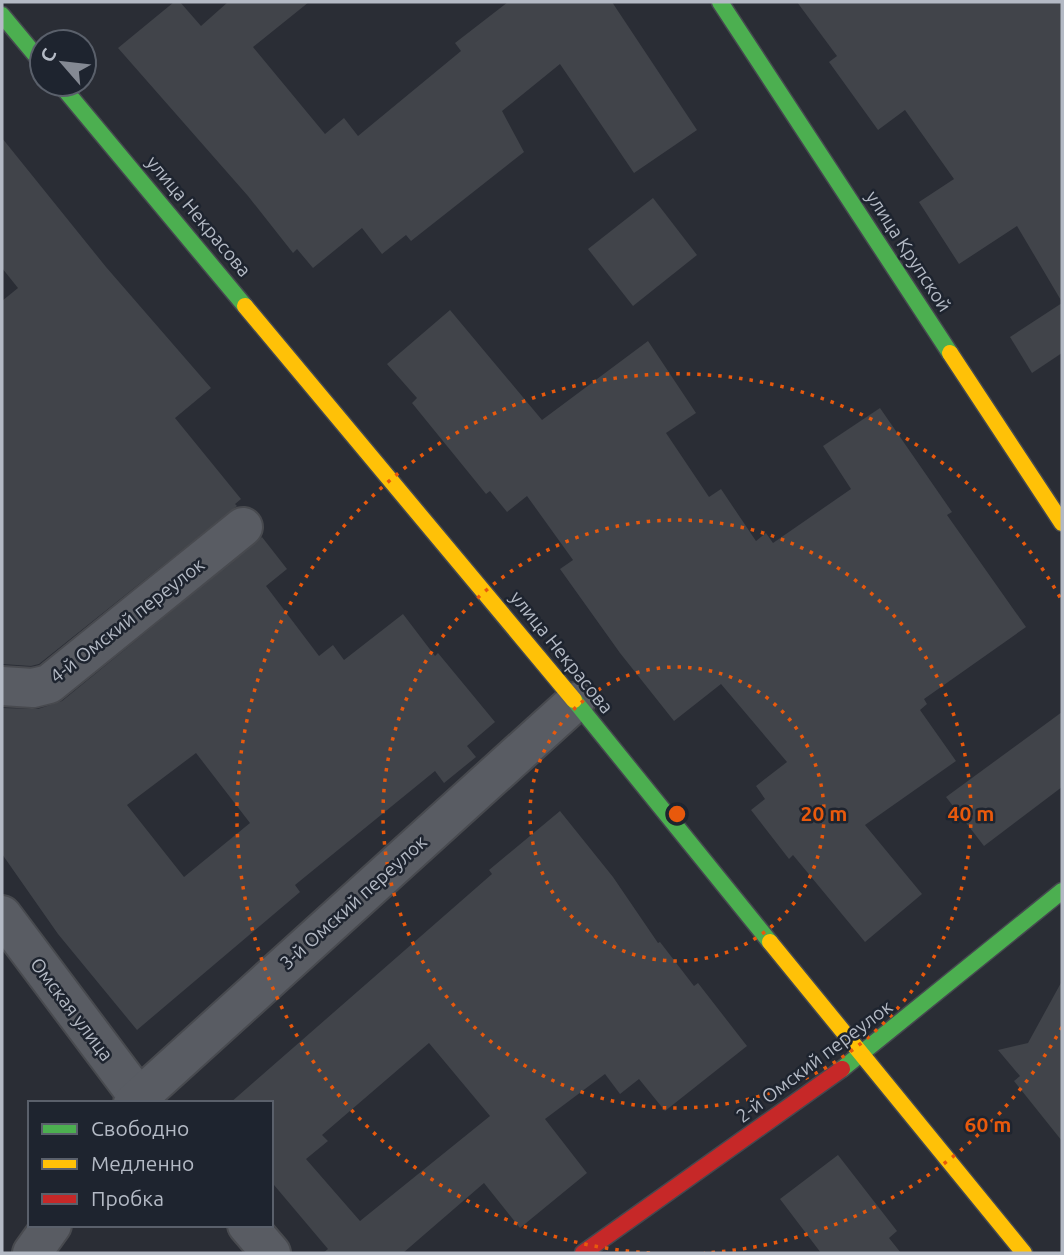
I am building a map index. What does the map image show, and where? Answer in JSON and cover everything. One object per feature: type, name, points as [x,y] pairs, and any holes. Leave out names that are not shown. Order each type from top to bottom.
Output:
[{"type":"street","name":"улица Крупской","points":[[720,2],[1062,523]]},
{"type":"street","points":[[2,15],[28,46]]},
{"type":"street","name":"улица Некрасова","points":[[72,98],[575,702],[1024,1253]]},
{"type":"street","name":"4-й Омский переулок","points":[[2,686],[33,688],[49,684],[243,527]]},
{"type":"street","name":"3-й Омский переулок","points":[[137,1101],[575,702]]},
{"type":"street","name":"2-й Омский переулок","points":[[583,1253],[862,1055],[1062,891]]},
{"type":"street","name":"Омская улица","points":[[2,915],[137,1101]]},
{"type":"street","points":[[32,1253],[51,1227]]},
{"type":"street","points":[[249,1227],[271,1253]]},
{"type":"building","points":[[174,2],[180,2],[201,26],[228,2],[309,2],[253,47],[325,134],[344,118],[358,136],[461,51],[455,43],[508,2],[612,2],[697,130],[634,173],[560,64],[502,111],[524,152],[411,241],[406,235],[382,254],[362,228],[313,268],[297,249],[293,253],[248,196],[118,48]]},
{"type":"building","points":[[797,2],[1062,2],[1062,302],[1017,226],[959,264],[919,202],[954,179],[905,110],[878,130],[829,62],[837,56]]},
{"type":"building","points":[[2,138],[106,267],[211,388],[175,418],[241,499],[235,504],[237,506],[39,664],[31,666],[2,664],[2,301],[18,288],[2,268]]},
{"type":"building","points":[[653,198],[697,255],[633,306],[588,249]]},
{"type":"building","points":[[1062,303],[1062,353],[1032,373],[1010,337]]},
{"type":"building","points":[[450,310],[542,420],[648,341],[696,413],[666,433],[709,497],[721,489],[756,541],[766,533],[773,543],[851,489],[823,446],[880,408],[952,512],[947,515],[1026,627],[924,699],[927,704],[920,710],[956,761],[865,825],[922,894],[865,942],[793,855],[789,859],[751,810],[765,799],[756,786],[787,762],[721,684],[674,721],[620,653],[560,569],[573,560],[527,496],[507,512],[490,491],[486,494],[412,403],[417,398],[387,364]]},
{"type":"building","points":[[262,537],[287,569],[266,586],[319,656],[333,645],[344,660],[403,614],[435,656],[438,653],[495,722],[467,746],[476,757],[444,783],[435,771],[295,885],[300,892],[137,1030],[58,934],[2,854],[2,708],[38,709],[62,701]],"holes":[[[196,753],[250,823],[184,877],[127,805]]]},
{"type":"building","points":[[1062,712],[1062,787],[984,846],[946,797]]},
{"type":"building","points":[[560,811],[613,877],[658,943],[660,942],[694,986],[698,983],[747,1046],[665,1111],[639,1079],[620,1094],[605,1074],[545,1119],[587,1173],[520,1228],[484,1183],[403,1253],[323,1253],[328,1249],[273,1186],[273,1101],[232,1101],[492,874],[489,870]],"holes":[[[429,1043],[490,1116],[360,1221],[306,1159],[328,1141],[322,1135]]]},
{"type":"building","points":[[1062,981],[1062,1141],[1014,1081],[1020,1076],[998,1050],[1028,1043]]},
{"type":"building","points":[[838,1155],[897,1231],[889,1238],[901,1253],[821,1253],[780,1199]]},
{"type":"traffic: fast","points":[[720,2],[950,353]]},
{"type":"traffic: fast","points":[[2,15],[28,46]]},
{"type":"traffic: fast","points":[[72,98],[245,306]]},
{"type":"traffic: fast","points":[[574,700],[770,942]]},
{"type":"traffic: fast","points":[[842,1069],[1062,891]]},
{"type":"traffic: slow","points":[[245,306],[574,700]]},
{"type":"traffic: slow","points":[[950,353],[1062,523]]},
{"type":"traffic: slow","points":[[770,942],[1024,1253]]},
{"type":"traffic: jam","points":[[583,1253],[842,1069]]}]
